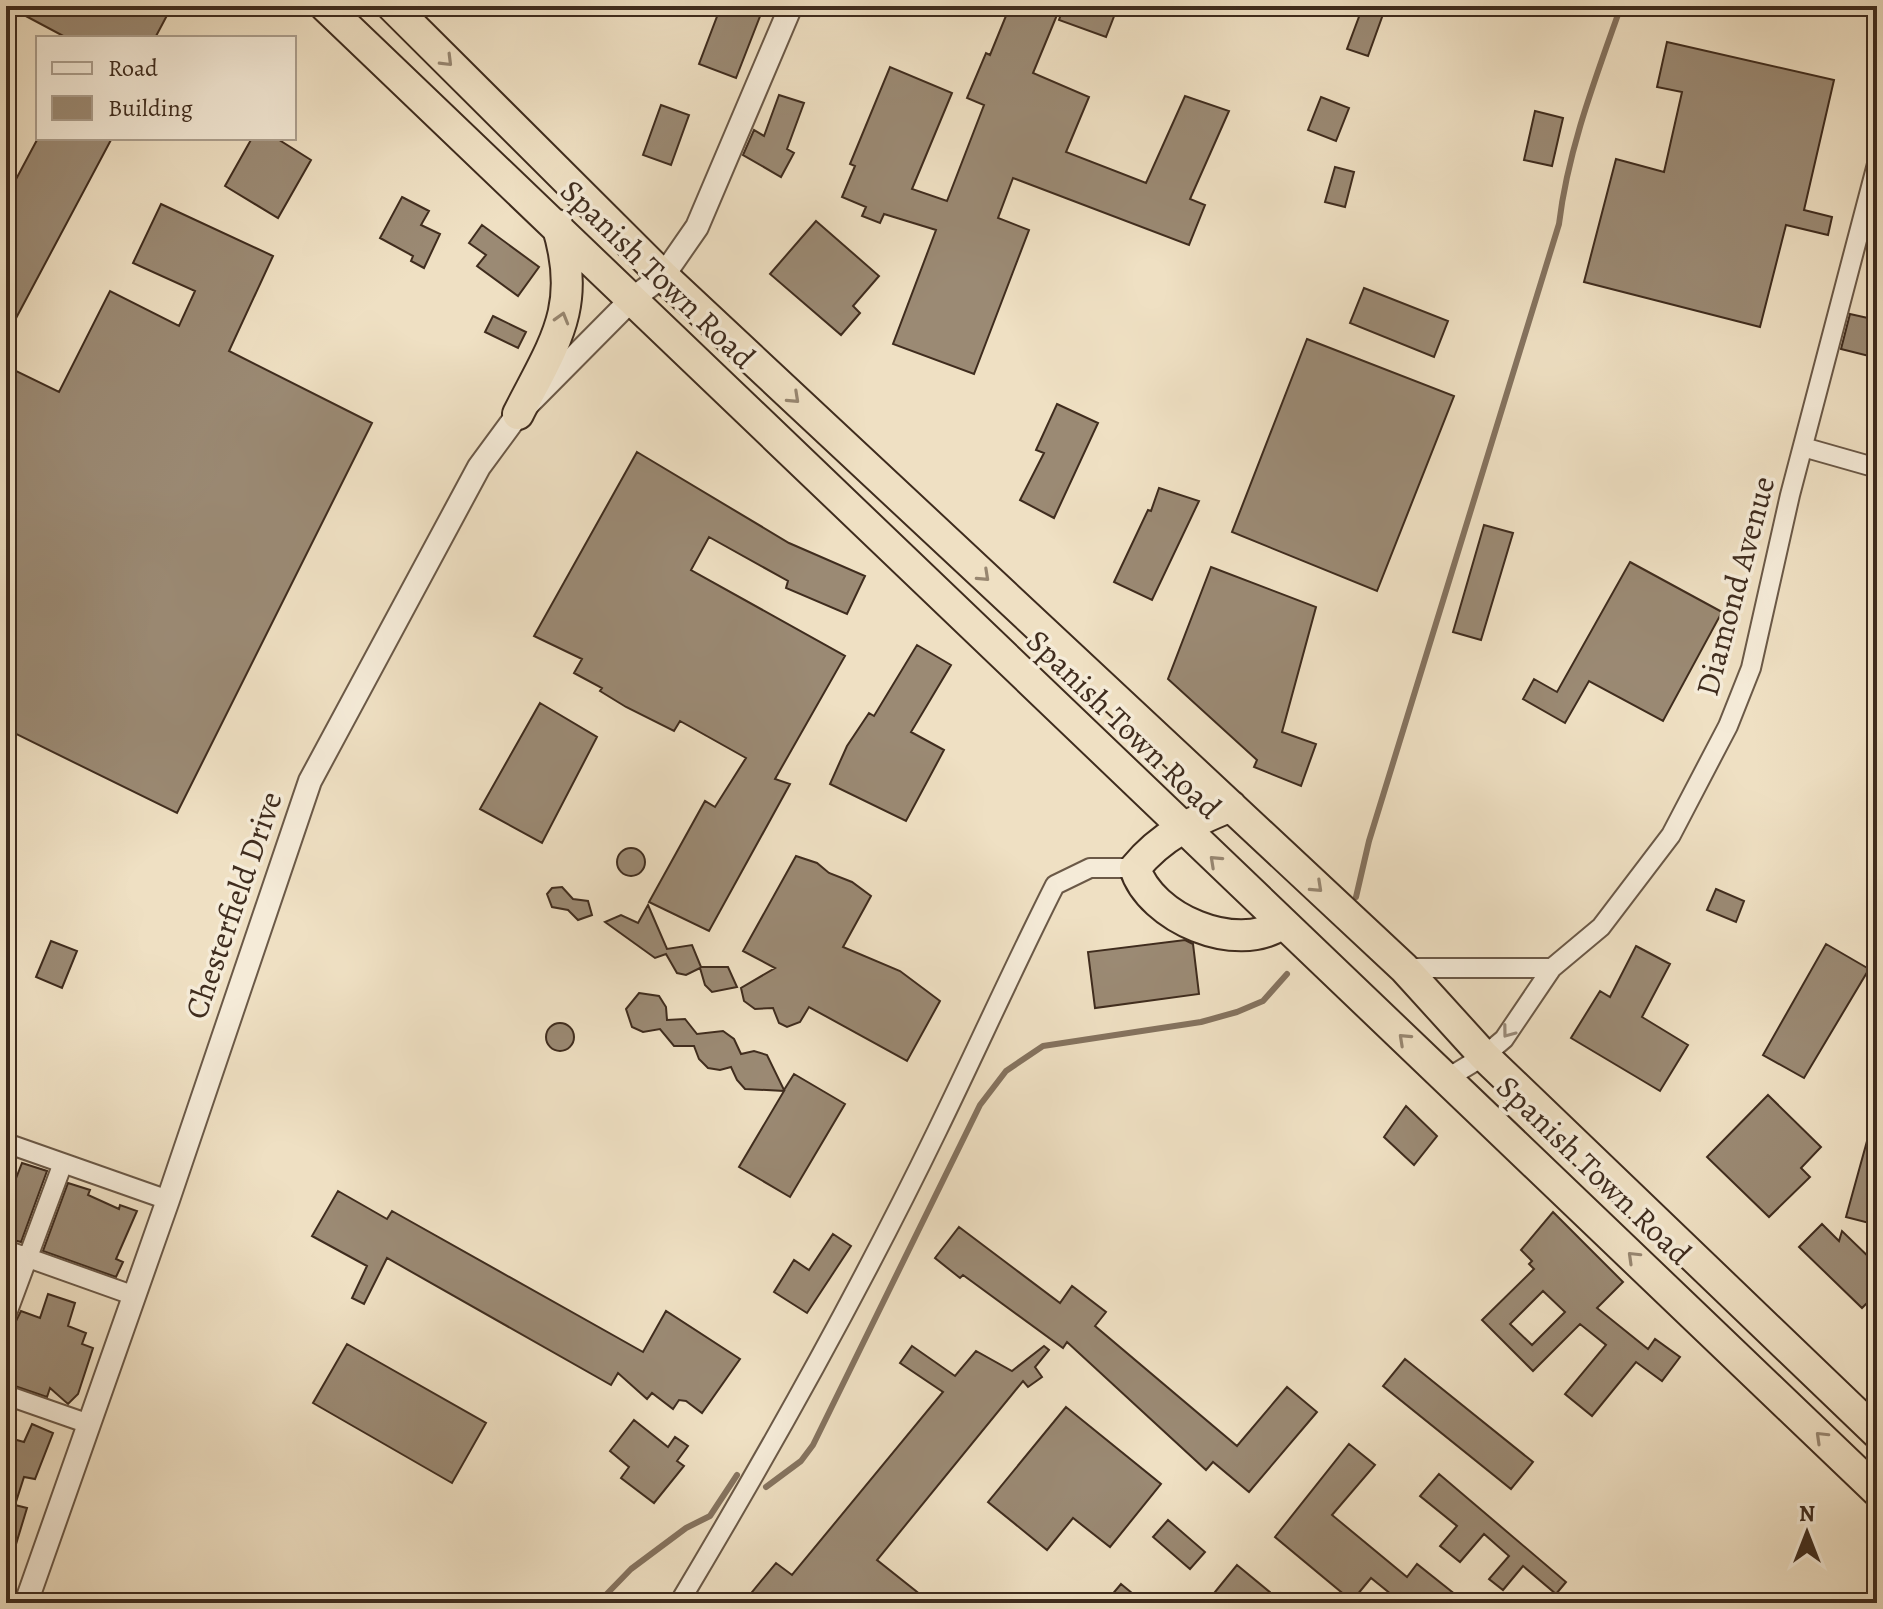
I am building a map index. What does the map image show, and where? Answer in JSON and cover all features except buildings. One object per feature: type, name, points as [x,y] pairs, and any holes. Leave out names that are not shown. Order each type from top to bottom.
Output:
[{"type":"highway","name":"Spanish Town Road","points":[[325,6],[556,224],[1180,828],[1877,1491]]},
{"type":"highway","name":"Spanish Town Road","points":[[392,6],[663,276],[1404,968],[1484,1056],[1877,1433]]},
{"type":"highway","points":[[518,414],[554,344],[567,300],[567,258],[556,224]]},
{"type":"highway","points":[[1231,806],[1180,828],[1154,846],[1135,868],[1140,885],[1168,913],[1209,930],[1250,936],[1269,933],[1281,924]]},
{"type":"highway","points":[[1624,1190],[1618,1208],[1770,1371],[1772,1390]]},
{"type":"street","name":"Chesterfield Drive","points":[[26,1603],[168,1200],[299,804],[393,621],[471,480],[518,414],[632,299],[663,276],[697,227],[791,6]]},
{"type":"street","name":"Diamond Avenue","points":[[1446,1079],[1484,1056],[1504,1039],[1552,968],[1601,927],[1671,835],[1728,726],[1751,668],[1803,447],[1877,164]]},
{"type":"street","points":[[1803,447],[1877,468]]},
{"type":"street","points":[[679,1603],[762,1464],[829,1341],[937,1131],[1055,885],[1090,868],[1135,868]]},
{"type":"street","points":[[1404,968],[1552,968]]},
{"type":"street","points":[[6,1143],[168,1200]]},
{"type":"street","points":[[6,1316],[63,1163]]},
{"type":"street","points":[[6,1250],[135,1296]]},
{"type":"street","points":[[6,1395],[89,1424]]},
{"type":"waterway","points":[[1356,897],[1369,841],[1559,224],[1569,168],[1584,114],[1621,6]]},
{"type":"waterway","points":[[766,1487],[801,1461],[813,1445],[980,1105],[1006,1071],[1043,1046],[1201,1022],[1237,1012],[1263,1001],[1287,974]]},
{"type":"waterway","points":[[598,1603],[631,1569],[686,1528],[710,1516],[737,1475]]}]
